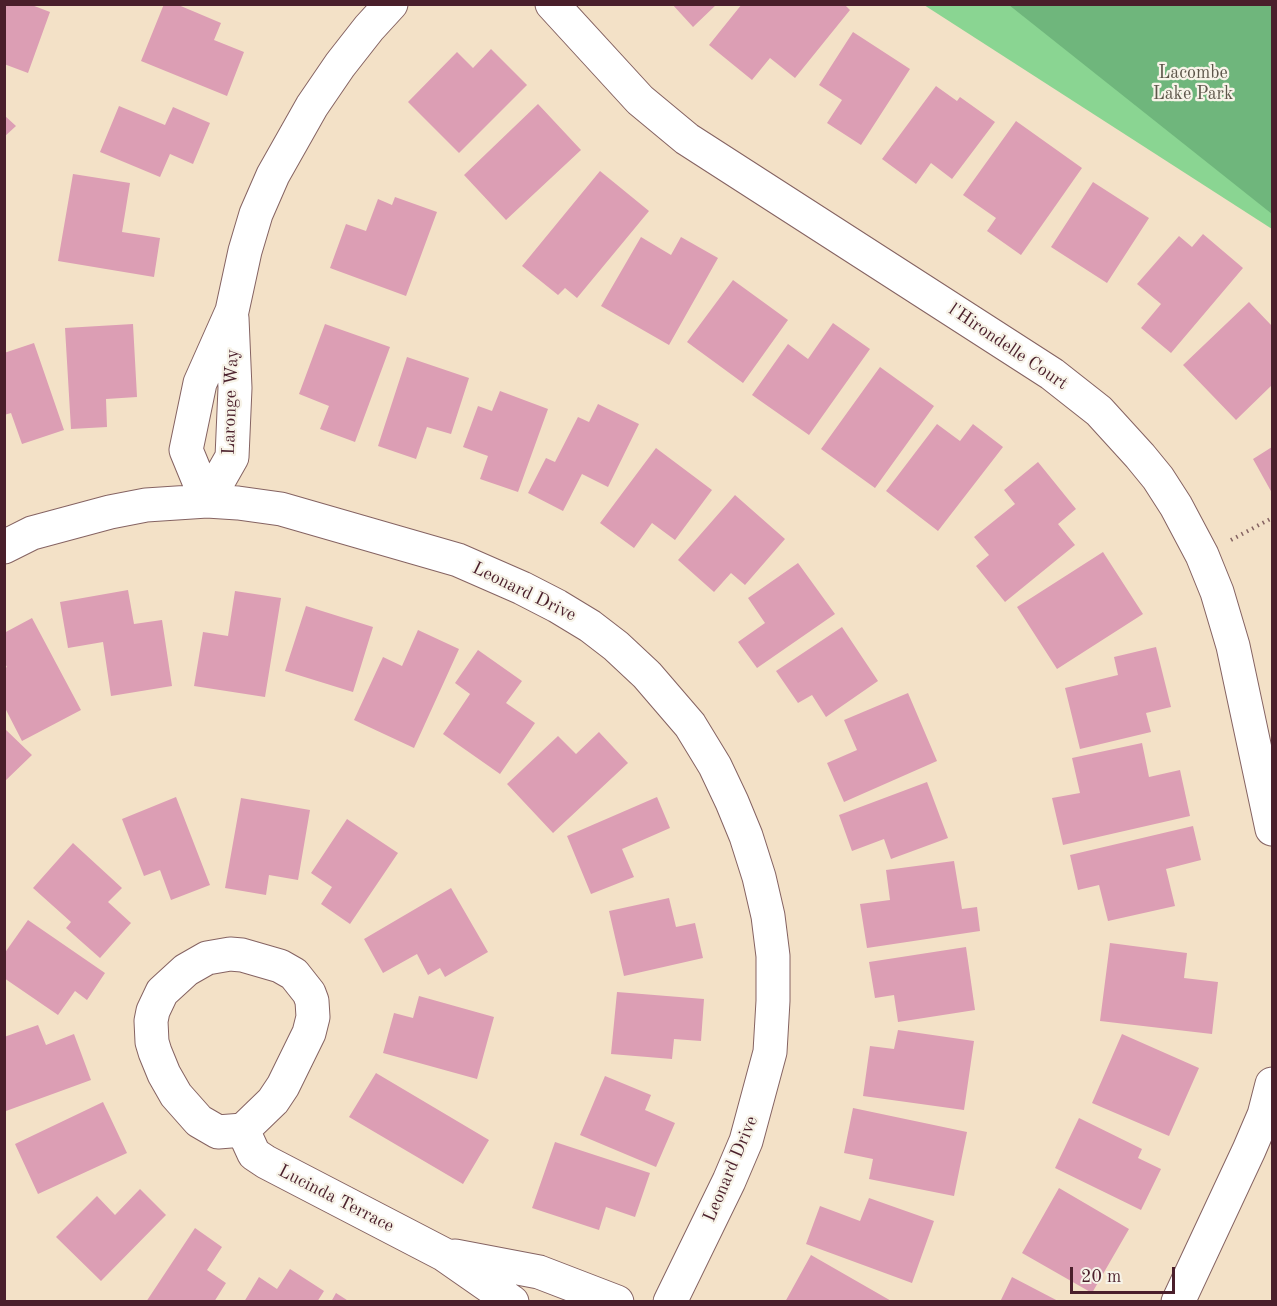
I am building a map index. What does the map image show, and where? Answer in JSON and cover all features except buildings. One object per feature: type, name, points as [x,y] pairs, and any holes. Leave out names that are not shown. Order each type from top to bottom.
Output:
[{"type":"street","name":"Laronge Way","points":[[207,501],[186,450],[200,383],[232,311],[247,241],[256,214],[273,175],[307,114],[340,65],[391,4]]},
{"type":"street","name":"l'Hirondelle Court","points":[[552,4],[640,100],[687,139],[1026,357],[1099,411],[1158,478],[1202,555],[1217,592],[1233,646],[1272,829]]},
{"type":"street","name":"Laronge Way","points":[[207,501],[232,457],[235,388],[232,311]]},
{"type":"street","name":"Leonard Drive","points":[[4,547],[32,534],[110,512],[146,505],[207,501],[238,502],[281,509],[431,552],[485,571],[557,606],[590,626],[647,675],[690,725],[715,766],[747,836],[768,916],[773,956],[770,1052],[746,1141],[670,1302]]},
{"type":"street","points":[[230,954],[242,955],[280,966],[294,974],[309,993],[313,1009],[309,1033],[284,1086],[266,1108],[243,1130],[218,1132],[199,1121],[191,1113],[176,1095],[164,1074],[152,1042],[151,1032],[153,1011],[162,992],[169,985],[196,963],[207,958],[230,954]]},
{"type":"street","points":[[1178,1302],[1249,1150],[1264,1115],[1272,1083]]},
{"type":"street","name":"Lucinda Terrace","points":[[243,1130],[254,1154],[266,1162],[443,1254],[512,1302]]},
{"type":"street","name":"Lucinda Terrace","points":[[443,1254],[539,1272],[617,1302]]},
{"type":"path","points":[[1202,555],[1272,518]]},
{"type":"green space","name":"Lacombe Lake Park","points":[[924,5],[1272,5],[1272,229]]},
{"type":"green space","name":"Lacombe Lake Park","points":[[1009,5],[1272,5],[1272,214]]}]
